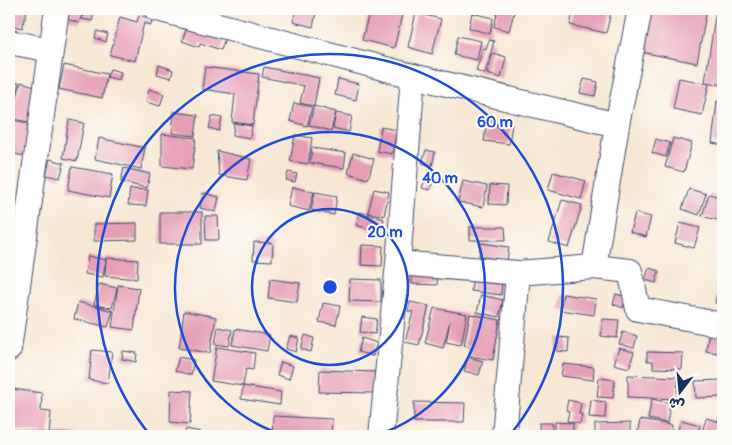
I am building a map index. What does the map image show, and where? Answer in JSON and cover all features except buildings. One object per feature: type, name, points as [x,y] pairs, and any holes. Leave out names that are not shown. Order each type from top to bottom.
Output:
[{"type":"street","points":[[9,349],[14,269],[57,9]]},
{"type":"street","points":[[157,9],[413,76],[617,125]]},
{"type":"street","points":[[594,267],[617,125],[640,9]]},
{"type":"street","points":[[9,42],[51,50]]},
{"type":"street","points":[[381,436],[398,263],[413,76]]},
{"type":"street","points":[[398,263],[518,273],[594,267],[630,270],[638,309],[723,325]]},
{"type":"street","points":[[504,436],[518,273]]}]
